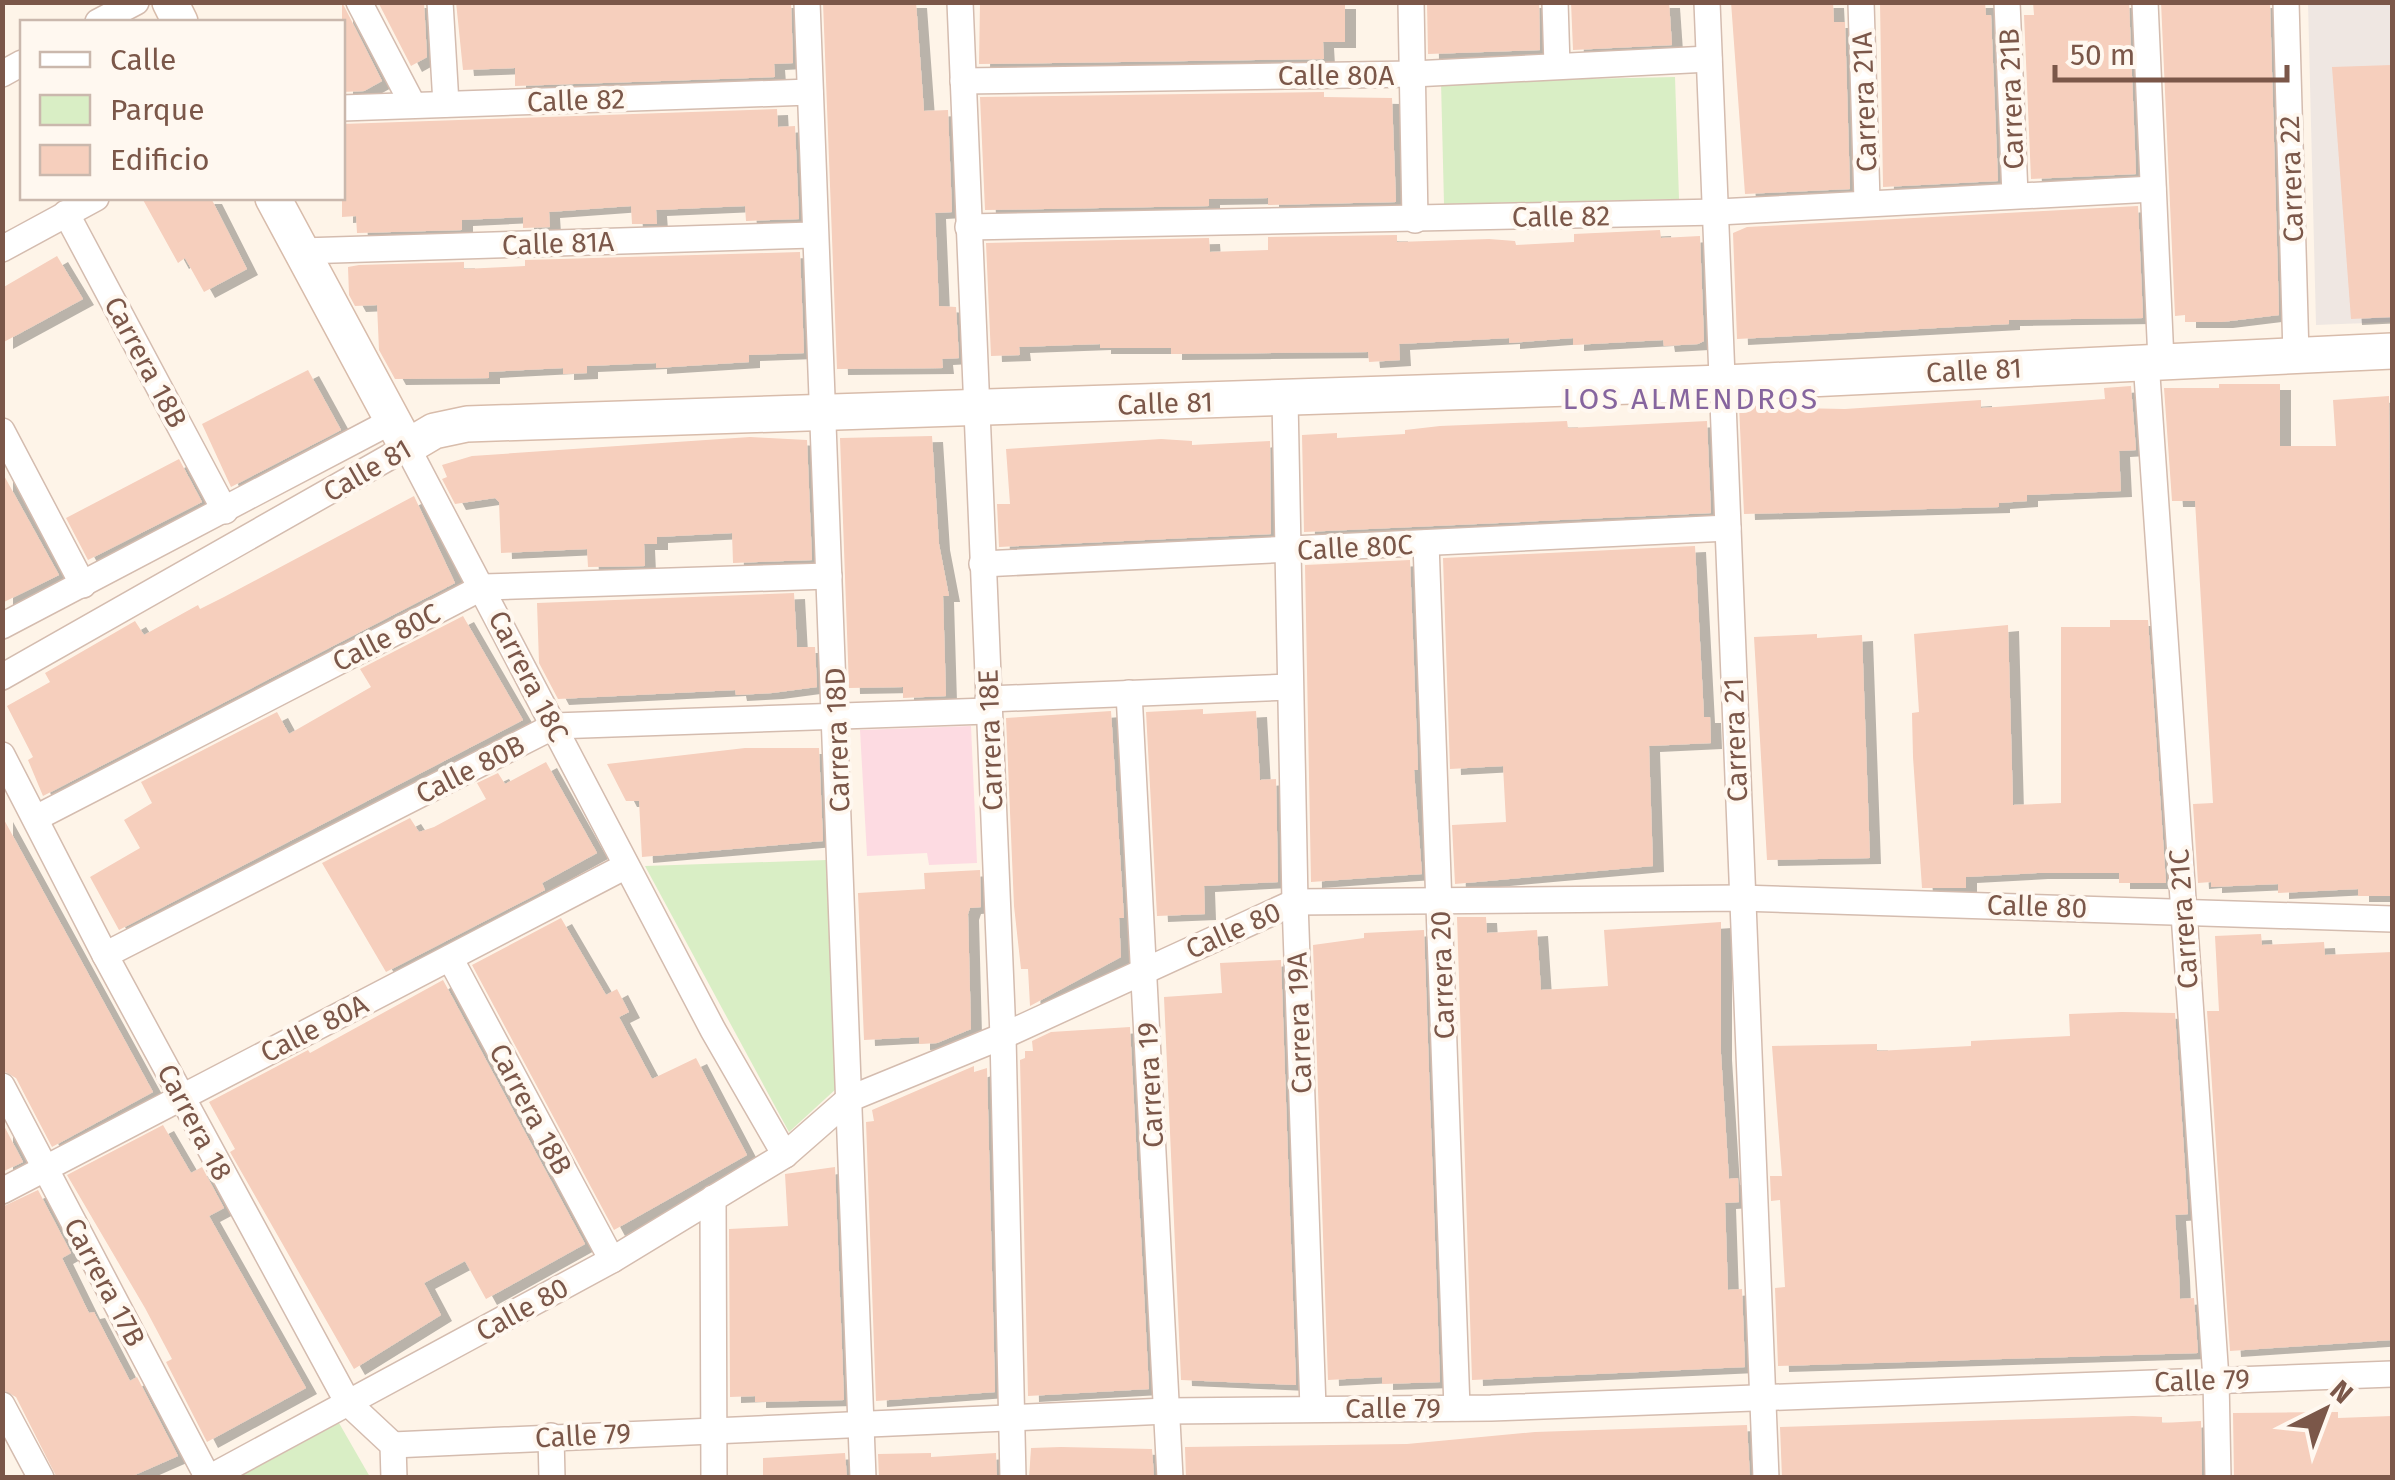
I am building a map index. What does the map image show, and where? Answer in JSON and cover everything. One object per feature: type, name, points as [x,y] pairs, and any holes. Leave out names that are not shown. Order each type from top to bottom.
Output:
[{"type":"street","points":[[102,20],[136,2]]},
{"type":"street","points":[[360,2],[412,104]]},
{"type":"street","points":[[440,2],[446,104]]},
{"type":"street","name":"Carrera 18D","points":[[807,2],[863,1478]]},
{"type":"street","name":"Carrera 18E","points":[[960,2],[1003,1036],[1014,1478]]},
{"type":"street","points":[[1412,2],[1415,220]]},
{"type":"street","points":[[1555,2],[1557,66]]},
{"type":"street","name":"Carrera 21","points":[[1707,2],[1766,1478]]},
{"type":"street","name":"Carrera 21A","points":[[1861,2],[1866,202]]},
{"type":"street","name":"Carrera 21B","points":[[2008,2],[2016,195]]},
{"type":"street","name":"Carrera 21C","points":[[2146,2],[2154,361],[2182,910],[2216,1379],[2218,1478]]},
{"type":"street","name":"Carrera 22","points":[[2286,2],[2296,355]]},
{"type":"street","name":"Calle 80A","points":[[963,81],[1413,74],[1709,59]]},
{"type":"street","name":"Calle 82","points":[[345,108],[810,92]]},
{"type":"street","name":"Calle 82","points":[[968,228],[1718,212],[2152,189]]},
{"type":"street","points":[[2,249],[92,200]]},
{"type":"street","name":"Carrera 18C","points":[[274,200],[483,586],[626,866],[785,1155]]},
{"type":"street","name":"Carrera 18B","points":[[66,213],[225,511]]},
{"type":"street","name":"Calle 81A","points":[[302,251],[814,235]]},
{"type":"street","name":"Calle 81","points":[[2,626],[225,511],[400,434],[468,424],[1724,384],[2392,350]]},
{"type":"street","name":"Carrera 19A","points":[[1285,398],[1295,902],[1314,1408]]},
{"type":"street","points":[[2,432],[82,585]]},
{"type":"street","name":"Calle 81","points":[[2,677],[400,434]]},
{"type":"street","name":"Calle 80C","points":[[982,564],[1728,528]]},
{"type":"street","name":"Carrera 20","points":[[1426,543],[1458,1408]]},
{"type":"street","name":"Calle 80C","points":[[36,818],[483,586],[829,576]]},
{"type":"street","name":"Calle 80B","points":[[105,955],[554,726],[837,718],[1129,694],[1290,686]]},
{"type":"street","name":"Carrera 19","points":[[1129,694],[1170,1478]]},
{"type":"street","name":"Carrera 18","points":[[2,755],[180,1096],[348,1404],[393,1444]]},
{"type":"street","name":"Calle 80A","points":[[2,1191],[626,866]]},
{"type":"street","name":"Calle 80","points":[[209,1478],[612,1260],[785,1155],[848,1100],[1003,1036],[1295,902],[1740,898],[2392,919]]},
{"type":"street","name":"Carrera 18B","points":[[450,958],[612,1260]]},
{"type":"street","name":"Carrera 17B","points":[[2,1086],[209,1478]]},
{"type":"street","points":[[713,1198],[714,1478]]},
{"type":"street","name":"Calle 79","points":[[393,1444],[1167,1411],[1458,1408],[2392,1374]]},
{"type":"street","points":[[2,1406],[41,1478]]},
{"type":"street","points":[[551,1436],[552,1478]]},
{"type":"street","points":[[393,1444],[394,1478]]},
{"type":"shaded area","points":[[2308,3],[2392,3],[2392,322],[2316,325]]},
{"type":"shaded area","points":[[971,726],[977,863],[929,865],[927,853],[867,856],[860,730]]},
{"type":"green space","points":[[1675,77],[1679,199],[1444,204],[1441,82]]},
{"type":"green space","points":[[827,860],[837,1088],[789,1132],[645,866]]},
{"type":"green space","points":[[339,1423],[370,1477],[239,1477]]},
{"type":"building","points":[[342,2],[382,81],[364,91],[345,92]]},
{"type":"building","points":[[378,2],[424,2],[427,57],[411,66]]},
{"type":"building","points":[[456,2],[791,2],[793,63],[774,64],[775,77],[515,86],[515,68],[463,70]]},
{"type":"building","points":[[823,2],[916,2],[924,111],[948,110],[952,212],[935,213],[939,306],[956,307],[959,358],[942,359],[943,368],[837,369]]},
{"type":"building","points":[[980,2],[1345,3],[1345,42],[1323,42],[1324,59],[979,64]]},
{"type":"building","points":[[1427,2],[1539,2],[1540,50],[1428,54]]},
{"type":"building","points":[[1571,2],[1669,2],[1672,45],[1573,50]]},
{"type":"building","points":[[1731,2],[1833,2],[1834,22],[1845,22],[1850,189],[1745,194]]},
{"type":"building","points":[[1880,2],[1985,2],[1986,15],[1991,15],[1998,181],[1883,187]]},
{"type":"building","points":[[2033,2],[2129,2],[2136,174],[2031,179],[2024,15],[2034,15]]},
{"type":"building","points":[[2161,2],[2270,2],[2279,315],[2222,322],[2185,322],[2185,315],[2175,316]]},
{"type":"building","points":[[2392,65],[2392,317],[2351,319],[2332,67]]},
{"type":"building","points":[[1324,92],[1324,97],[1392,98],[1396,202],[1268,205],[1268,198],[1209,199],[1209,206],[985,210],[980,97]]},
{"type":"building","points":[[777,109],[778,127],[795,126],[799,219],[746,221],[745,206],[656,210],[657,224],[632,224],[631,206],[549,212],[550,227],[523,228],[523,217],[462,220],[462,230],[357,233],[356,216],[342,217],[345,124]]},
{"type":"building","points":[[143,200],[212,200],[247,269],[204,292],[185,258],[178,263]]},
{"type":"building","points":[[2138,206],[2143,318],[2009,320],[2009,324],[1737,339],[1733,233],[1747,227]]},
{"type":"building","points":[[1660,230],[1661,238],[1700,236],[1704,341],[1698,344],[1664,346],[1663,340],[1573,345],[1573,338],[1509,343],[1509,338],[1399,344],[1400,360],[1369,362],[1368,352],[1171,354],[1171,348],[1100,348],[1100,344],[1019,347],[1020,355],[991,356],[986,243],[1209,238],[1210,252],[1268,250],[1268,237],[1397,235],[1397,242],[1489,239],[1515,241],[1516,245],[1574,242],[1574,234]]},
{"type":"building","points":[[800,252],[804,353],[749,355],[749,362],[656,368],[656,363],[587,366],[587,373],[563,374],[563,368],[489,372],[489,378],[395,379],[379,350],[377,305],[355,306],[349,295],[348,267],[359,265],[464,262],[464,269],[525,266],[525,260]]},
{"type":"building","points":[[57,256],[83,299],[2,343],[2,288]]},
{"type":"building","points":[[308,370],[341,430],[231,487],[202,424]]},
{"type":"building","points":[[2219,384],[2280,384],[2280,446],[2336,446],[2333,400],[2389,396],[2392,896],[2358,896],[2358,889],[2278,893],[2278,884],[2211,887],[2211,882],[2198,883],[2193,804],[2213,803],[2195,501],[2172,501],[2164,388],[2219,388]]},
{"type":"building","points":[[2131,386],[2136,450],[2119,451],[2121,491],[2027,495],[2027,501],[1999,503],[1999,507],[1744,514],[1739,406],[1794,404],[1795,408],[1845,409],[1981,400],[1981,408],[2105,399],[2104,388]]},
{"type":"building","points":[[1567,421],[1568,428],[1707,421],[1711,513],[1304,532],[1302,435],[1337,433],[1337,438],[1405,434],[1405,430],[1440,426]]},
{"type":"building","points":[[932,436],[939,544],[949,596],[943,596],[946,696],[903,698],[903,687],[849,688],[840,438]]},
{"type":"building","points":[[750,437],[807,440],[812,560],[733,563],[732,533],[657,537],[657,544],[644,544],[645,566],[588,567],[587,549],[501,553],[499,502],[495,498],[455,504],[442,479],[447,477],[442,465],[472,456]]},
{"type":"building","points":[[1161,439],[1192,441],[1192,445],[1270,441],[1271,534],[999,547],[997,504],[1010,504],[1006,449]]},
{"type":"building","points":[[179,459],[202,502],[88,560],[66,518]]},
{"type":"building","points":[[2,472],[59,575],[2,603]]},
{"type":"building","points":[[414,496],[455,583],[43,796],[28,760],[33,757],[7,706],[50,682],[45,673],[135,621],[144,635],[198,605],[200,609]]},
{"type":"building","points":[[1695,546],[1704,717],[1710,717],[1711,743],[1649,746],[1653,866],[1455,884],[1452,825],[1506,822],[1503,766],[1450,769],[1443,558]]},
{"type":"building","points":[[1410,560],[1418,770],[1414,770],[1422,874],[1311,882],[1305,565]]},
{"type":"building","points":[[794,593],[797,647],[815,647],[817,687],[736,695],[735,690],[558,699],[539,663],[537,603]]},
{"type":"building","points":[[463,616],[523,720],[119,930],[90,877],[140,848],[124,820],[152,803],[141,782],[277,712],[289,734],[371,687],[360,669]]},
{"type":"building","points":[[2110,620],[2148,620],[2166,883],[2119,883],[2119,873],[2037,873],[1966,877],[1966,888],[1922,888],[1913,757],[1912,713],[1919,712],[1914,634],[2008,625],[2013,805],[2061,803],[2061,627],[2110,627]]},
{"type":"building","points":[[1817,634],[1817,638],[1862,635],[1870,858],[1767,860],[1754,637]]},
{"type":"building","points":[[1203,709],[1203,714],[1256,711],[1260,780],[1276,779],[1278,882],[1204,886],[1205,914],[1157,916],[1146,712]]},
{"type":"building","points":[[1111,711],[1124,918],[1119,918],[1121,957],[1030,1006],[1028,969],[1021,969],[1014,906],[1006,718]]},
{"type":"building","points":[[745,748],[819,748],[823,841],[642,857],[639,801],[626,801],[607,764]]},
{"type":"building","points":[[546,762],[597,853],[542,883],[545,890],[386,972],[322,863],[410,818],[419,832],[434,827],[486,799],[477,783],[498,773],[505,784]]},
{"type":"building","points":[[2,816],[153,1092],[52,1147],[16,1078],[2,1070]]},
{"type":"building","points":[[980,870],[981,907],[970,908],[968,914],[971,1029],[937,1043],[919,1044],[919,1037],[864,1040],[858,893],[925,889],[924,873]]},
{"type":"building","points":[[1457,917],[1486,917],[1487,933],[1537,930],[1541,990],[1608,986],[1604,930],[1721,922],[1721,1054],[1729,1179],[1738,1178],[1739,1202],[1725,1203],[1728,1290],[1742,1289],[1745,1367],[1472,1380]]},
{"type":"building","points":[[561,918],[606,995],[617,989],[629,1012],[619,1017],[652,1079],[696,1058],[747,1155],[614,1230],[472,965]]},
{"type":"building","points":[[1424,930],[1440,1382],[1382,1384],[1382,1377],[1328,1380],[1313,945],[1364,938],[1364,933]]},
{"type":"building","points":[[2261,934],[2262,945],[2324,942],[2325,955],[2392,952],[2392,1340],[2230,1351],[2207,1011],[2219,1011],[2215,936]]},
{"type":"building","points":[[1281,960],[1296,1385],[1181,1380],[1164,997],[1222,993],[1220,963]]},
{"type":"building","points":[[443,980],[585,1244],[486,1299],[465,1261],[424,1283],[441,1315],[354,1369],[230,1152],[235,1149],[209,1102],[308,1050],[310,1053]]},
{"type":"building","points":[[2175,1013],[2188,1214],[2175,1215],[2180,1299],[2194,1298],[2198,1353],[1778,1366],[1775,1288],[1785,1287],[1780,1200],[1771,1201],[1770,1176],[1782,1176],[1772,1046],[1877,1044],[1877,1051],[1971,1046],[1971,1041],[2070,1036],[2069,1014]]},
{"type":"building","points":[[1130,1027],[1149,1389],[1028,1396],[1020,1060],[1025,1058],[1025,1051],[1033,1051],[1032,1041],[1051,1032]]},
{"type":"building","points":[[974,1066],[974,1072],[987,1068],[995,1392],[876,1401],[866,1122],[874,1121],[872,1110]]},
{"type":"building","points":[[2,1122],[23,1162],[2,1172]]},
{"type":"building","points":[[163,1125],[191,1173],[202,1167],[224,1208],[209,1216],[306,1388],[207,1442],[166,1362],[172,1359],[67,1175]]},
{"type":"building","points":[[835,1167],[844,1400],[755,1402],[755,1396],[730,1397],[729,1229],[788,1226],[785,1174]]},
{"type":"building","points":[[38,1190],[71,1253],[62,1258],[89,1313],[94,1312],[130,1381],[137,1377],[178,1456],[128,1478],[57,1478],[16,1397],[2,1389],[2,1207]]},
{"type":"building","points":[[2338,1412],[2338,1418],[2392,1416],[2392,1478],[2234,1478],[2233,1413]]},
{"type":"building","points":[[2162,1417],[2162,1423],[2201,1421],[2202,1478],[1782,1478],[1780,1427]]},
{"type":"building","points":[[1747,1425],[1750,1478],[1186,1478],[1185,1447],[1407,1444],[1535,1432]]},
{"type":"building","points":[[1031,1448],[1152,1449],[1154,1478],[1029,1478]]},
{"type":"building","points":[[845,1453],[847,1478],[763,1478],[763,1458]]},
{"type":"building","points":[[931,1453],[931,1457],[996,1453],[997,1478],[879,1478],[878,1454]]},
{"type":"district","name":"LOS ALMENDROS","points":[[1691,399]]}]
